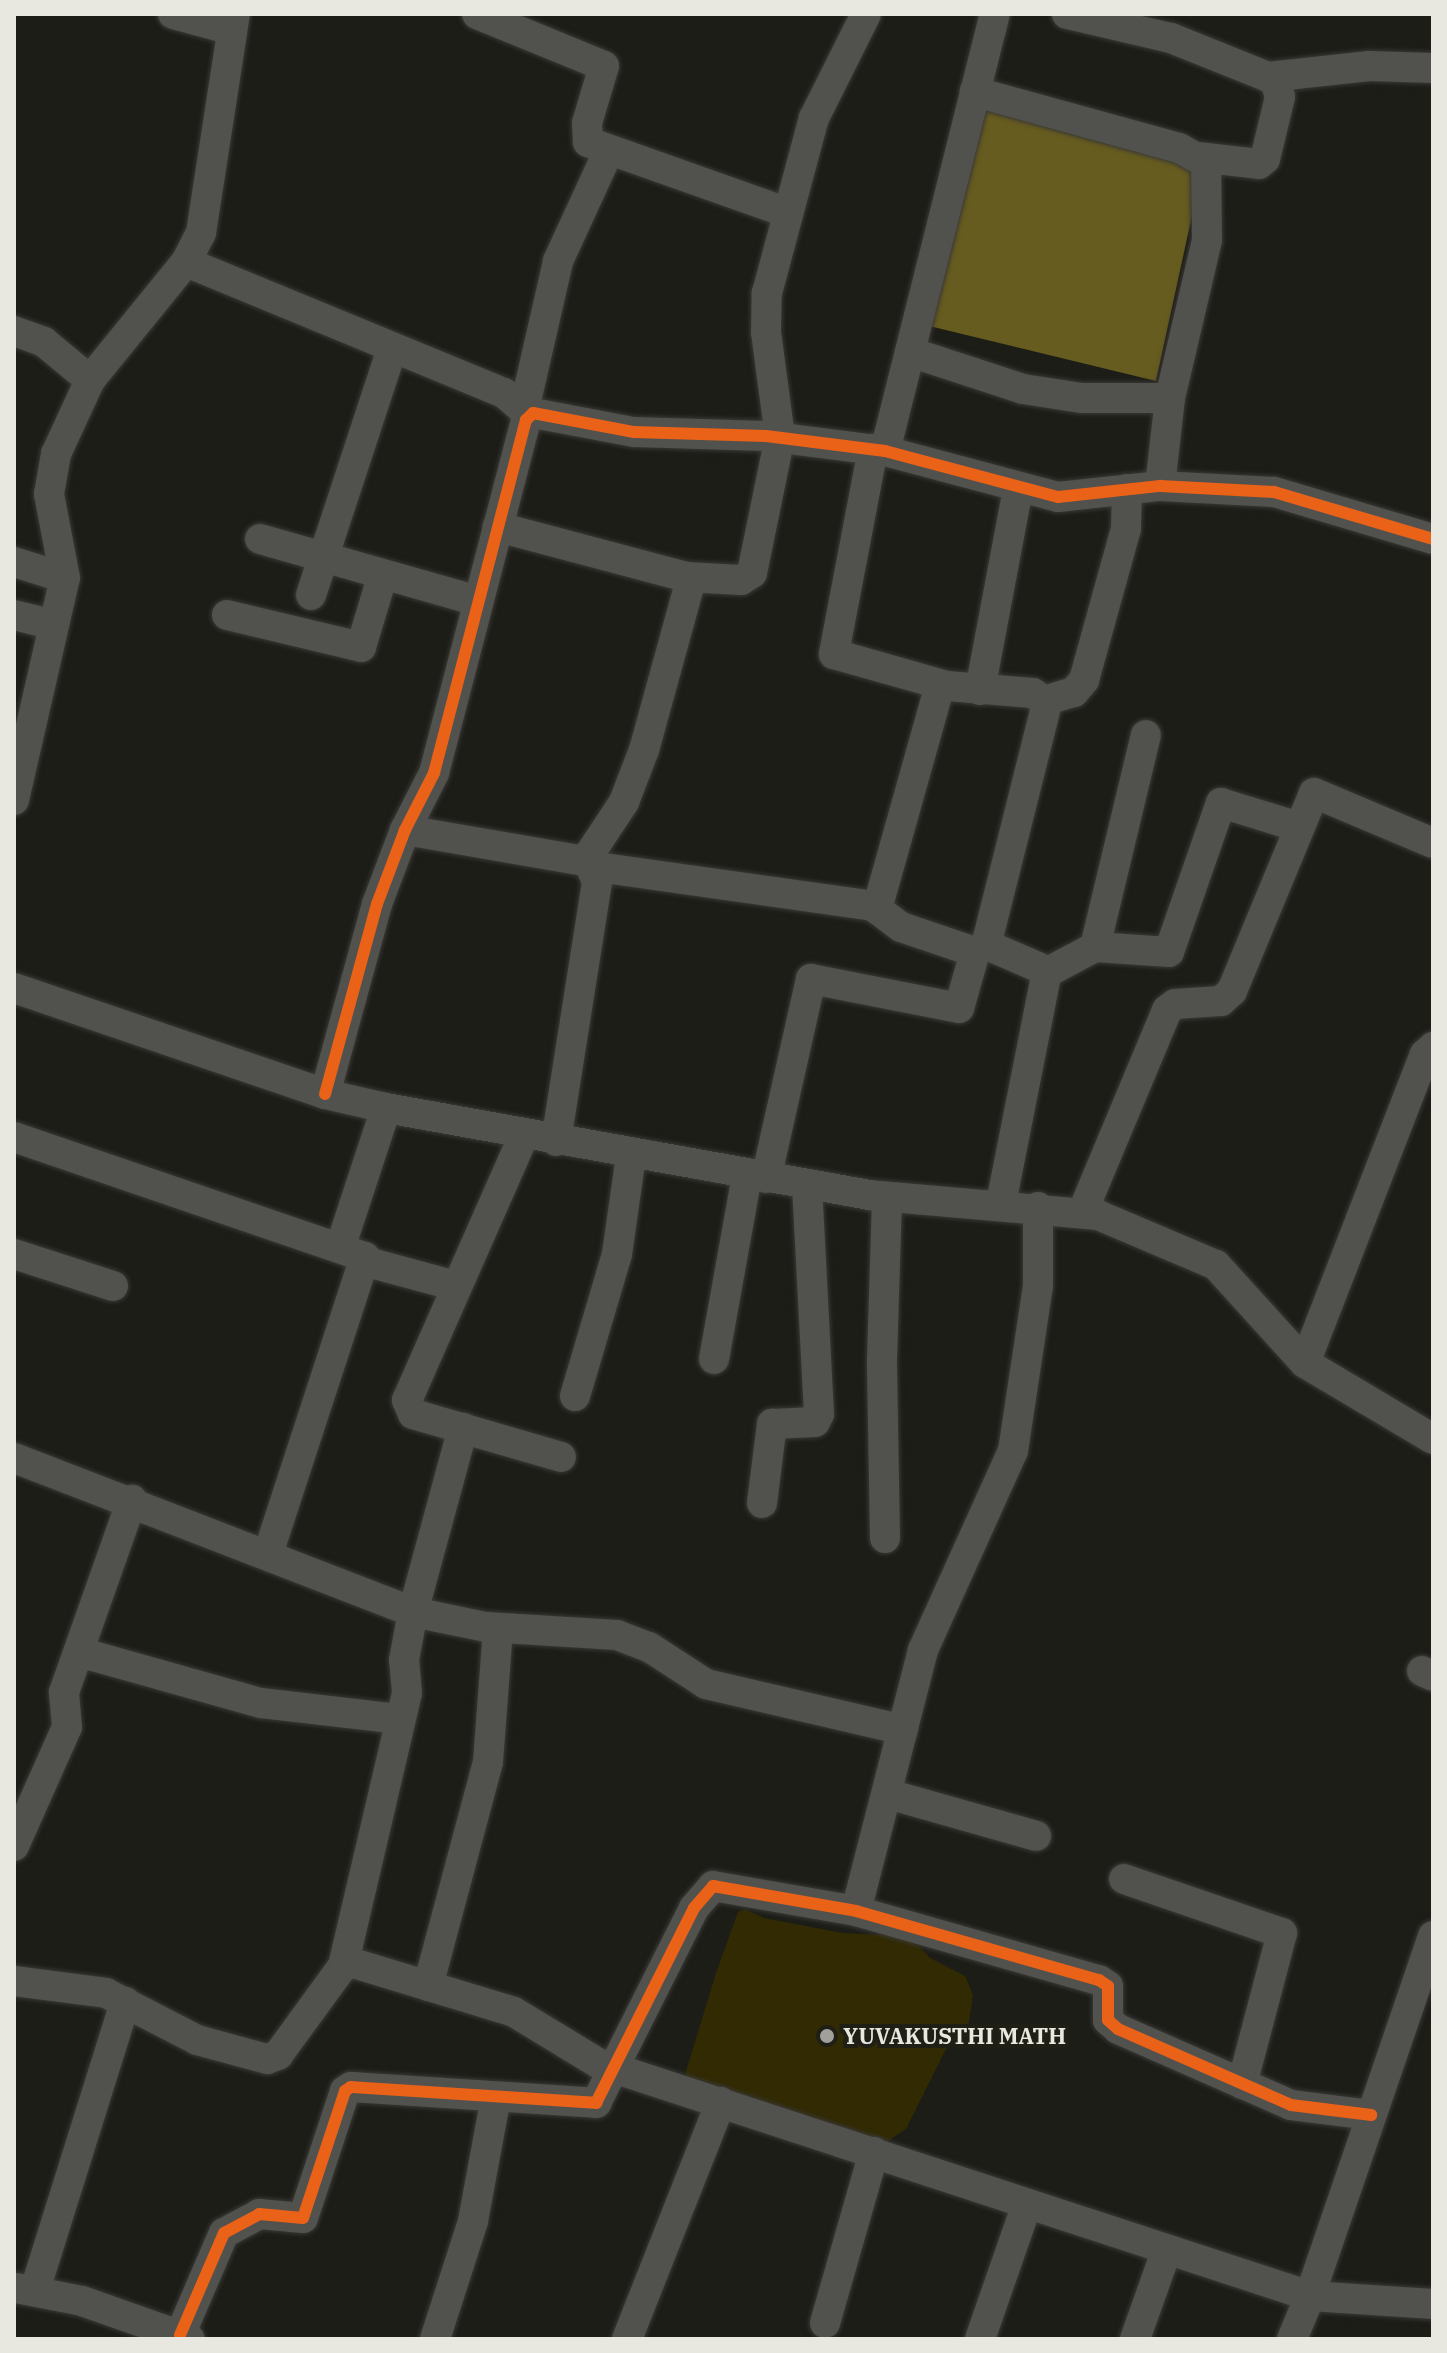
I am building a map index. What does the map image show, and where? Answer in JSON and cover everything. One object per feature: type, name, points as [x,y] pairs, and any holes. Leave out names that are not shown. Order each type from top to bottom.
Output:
[{"type":"street","points":[[14,800],[18,764],[65,578],[49,494],[56,454],[90,380],[186,262],[210,201],[232,22],[173,14]]},
{"type":"street","points":[[477,14],[604,66],[585,139],[786,212]]},
{"type":"street","points":[[498,527],[686,577],[750,577],[780,437],[765,303],[786,212],[819,105],[866,14]]},
{"type":"street","points":[[995,14],[910,352],[879,450],[831,647],[839,658],[940,685],[1033,693],[1047,700],[1074,692],[1084,680],[1124,536],[1127,489]]},
{"type":"street","points":[[1067,14],[1176,26],[1274,77],[1369,66],[1433,68]]},
{"type":"street","points":[[1198,157],[1259,164],[1265,159],[1280,97],[1274,77]]},
{"type":"street","points":[[975,92],[1179,148],[1206,163],[1207,240],[1170,398],[1160,486]]},
{"type":"street","points":[[325,1094],[377,904],[405,830],[434,773],[527,413],[558,261],[609,150]]},
{"type":"street","points":[[186,262],[504,393],[527,413],[536,412],[634,432],[780,437],[879,450],[1058,497],[1160,486],[1274,492],[1433,539]]},
{"type":"street","points":[[14,331],[44,342],[90,380]]},
{"type":"street","points":[[311,595],[392,348]]},
{"type":"street","points":[[910,352],[1023,389],[1082,398],[1170,398]]},
{"type":"street","points":[[980,690],[1018,488]]},
{"type":"street","points":[[260,539],[478,601]]},
{"type":"street","points":[[14,562],[65,578]]},
{"type":"street","points":[[227,615],[361,647],[383,574]]},
{"type":"street","points":[[556,1141],[596,889],[588,863],[620,811],[639,764],[689,587],[686,577]]},
{"type":"street","points":[[14,615],[54,625]]},
{"type":"street","points":[[877,909],[940,685]]},
{"type":"street","points":[[1001,1204],[1046,973],[1043,966],[994,948],[988,938],[1047,700]]},
{"type":"street","points":[[1095,947],[1146,735]]},
{"type":"street","points":[[1083,1211],[1167,1010],[1175,1004],[1221,1001],[1232,991],[1299,827],[1318,792],[1433,843]]},
{"type":"street","points":[[1046,973],[1095,947],[1169,952],[1221,803],[1299,827]]},
{"type":"street","points":[[405,830],[580,863],[877,909],[901,927],[975,952],[962,1005],[951,1008],[811,979],[756,1176],[714,1359]]},
{"type":"street","points":[[14,988],[325,1094],[386,1108],[631,1156],[887,1197],[1083,1211],[1216,1265],[1305,1363],[1433,1439]]},
{"type":"street","points":[[1305,1363],[1425,1054],[1433,1047]]},
{"type":"street","points":[[341,1245],[386,1108]]},
{"type":"street","points":[[524,1135],[407,1400],[413,1414],[561,1457]]},
{"type":"street","points":[[14,1137],[360,1251],[367,1262],[456,1286]]},
{"type":"street","points":[[575,1396],[617,1254],[631,1156]]},
{"type":"street","points":[[762,1503],[772,1424],[815,1422],[819,1414],[807,1184]]},
{"type":"street","points":[[885,1538],[882,1359],[887,1197]]},
{"type":"street","points":[[856,1911],[923,1650],[1013,1451],[1038,1286],[1038,1207]]},
{"type":"street","points":[[14,1254],[113,1286]]},
{"type":"street","points":[[268,1554],[367,1262]]},
{"type":"street","points":[[14,1981],[101,1991],[197,2040],[270,2059],[343,1966],[400,1719],[413,1612],[463,1428]]},
{"type":"street","points":[[14,1458],[132,1500],[413,1612],[498,1628],[625,1637],[706,1684],[903,1730]]},
{"type":"street","points":[[14,1846],[67,1727],[64,1692],[132,1500]]},
{"type":"street","points":[[428,1986],[488,1762],[498,1628]]},
{"type":"street","points":[[79,1652],[261,1703],[400,1719]]},
{"type":"street","points":[[888,1794],[1036,1836]]},
{"type":"street","points":[[1124,1879],[1282,1933],[1242,2084]]},
{"type":"street","points":[[125,2002],[24,2289],[173,2336],[224,2233],[259,2214],[303,2218],[345,2091],[371,2086],[593,2105],[694,1908],[713,1886],[856,1911],[1105,1983],[1110,2025],[1306,2109],[1371,2115]]},
{"type":"street","points":[[1292,2339],[1310,2296],[1371,2115],[1424,1988],[1433,1936]]},
{"type":"street","points":[[343,1966],[353,1963],[514,2012],[612,2067],[1166,2252],[1310,2296],[1433,2304]]},
{"type":"street","points":[[435,2339],[473,2221],[496,2097]]},
{"type":"street","points":[[627,2339],[721,2102]]},
{"type":"street","points":[[825,2323],[874,2152]]},
{"type":"street","points":[[980,2339],[1027,2204]]},
{"type":"street","points":[[1135,2339],[1166,2252]]},
{"type":"shaded area","points":[[975,101],[1203,165],[1156,381],[921,324]]},
{"type":"shaded area","name":"YUVAKUSTHI MATH","points":[[744,1909],[764,1918],[842,1933],[910,1936],[930,1958],[965,1976],[973,1995],[969,2022],[945,2051],[906,2129],[885,2143],[684,2078],[716,1973],[738,1912]]},
{"type":"cycle path","points":[[325,1094],[377,904],[405,830],[434,773],[526,420],[533,413],[634,432],[766,436],[885,451],[1058,497],[1160,486],[1274,492],[1433,539]]},
{"type":"cycle path","points":[[180,2335],[224,2233],[259,2214],[303,2218],[345,2091],[351,2087],[596,2103],[694,1908],[713,1886],[856,1911],[1099,1980],[1108,1986],[1108,2020],[1118,2029],[1291,2105],[1371,2115]]},
{"type":"place","name":"YUVAKUSTHI MATH","points":[[827,2036]]}]
